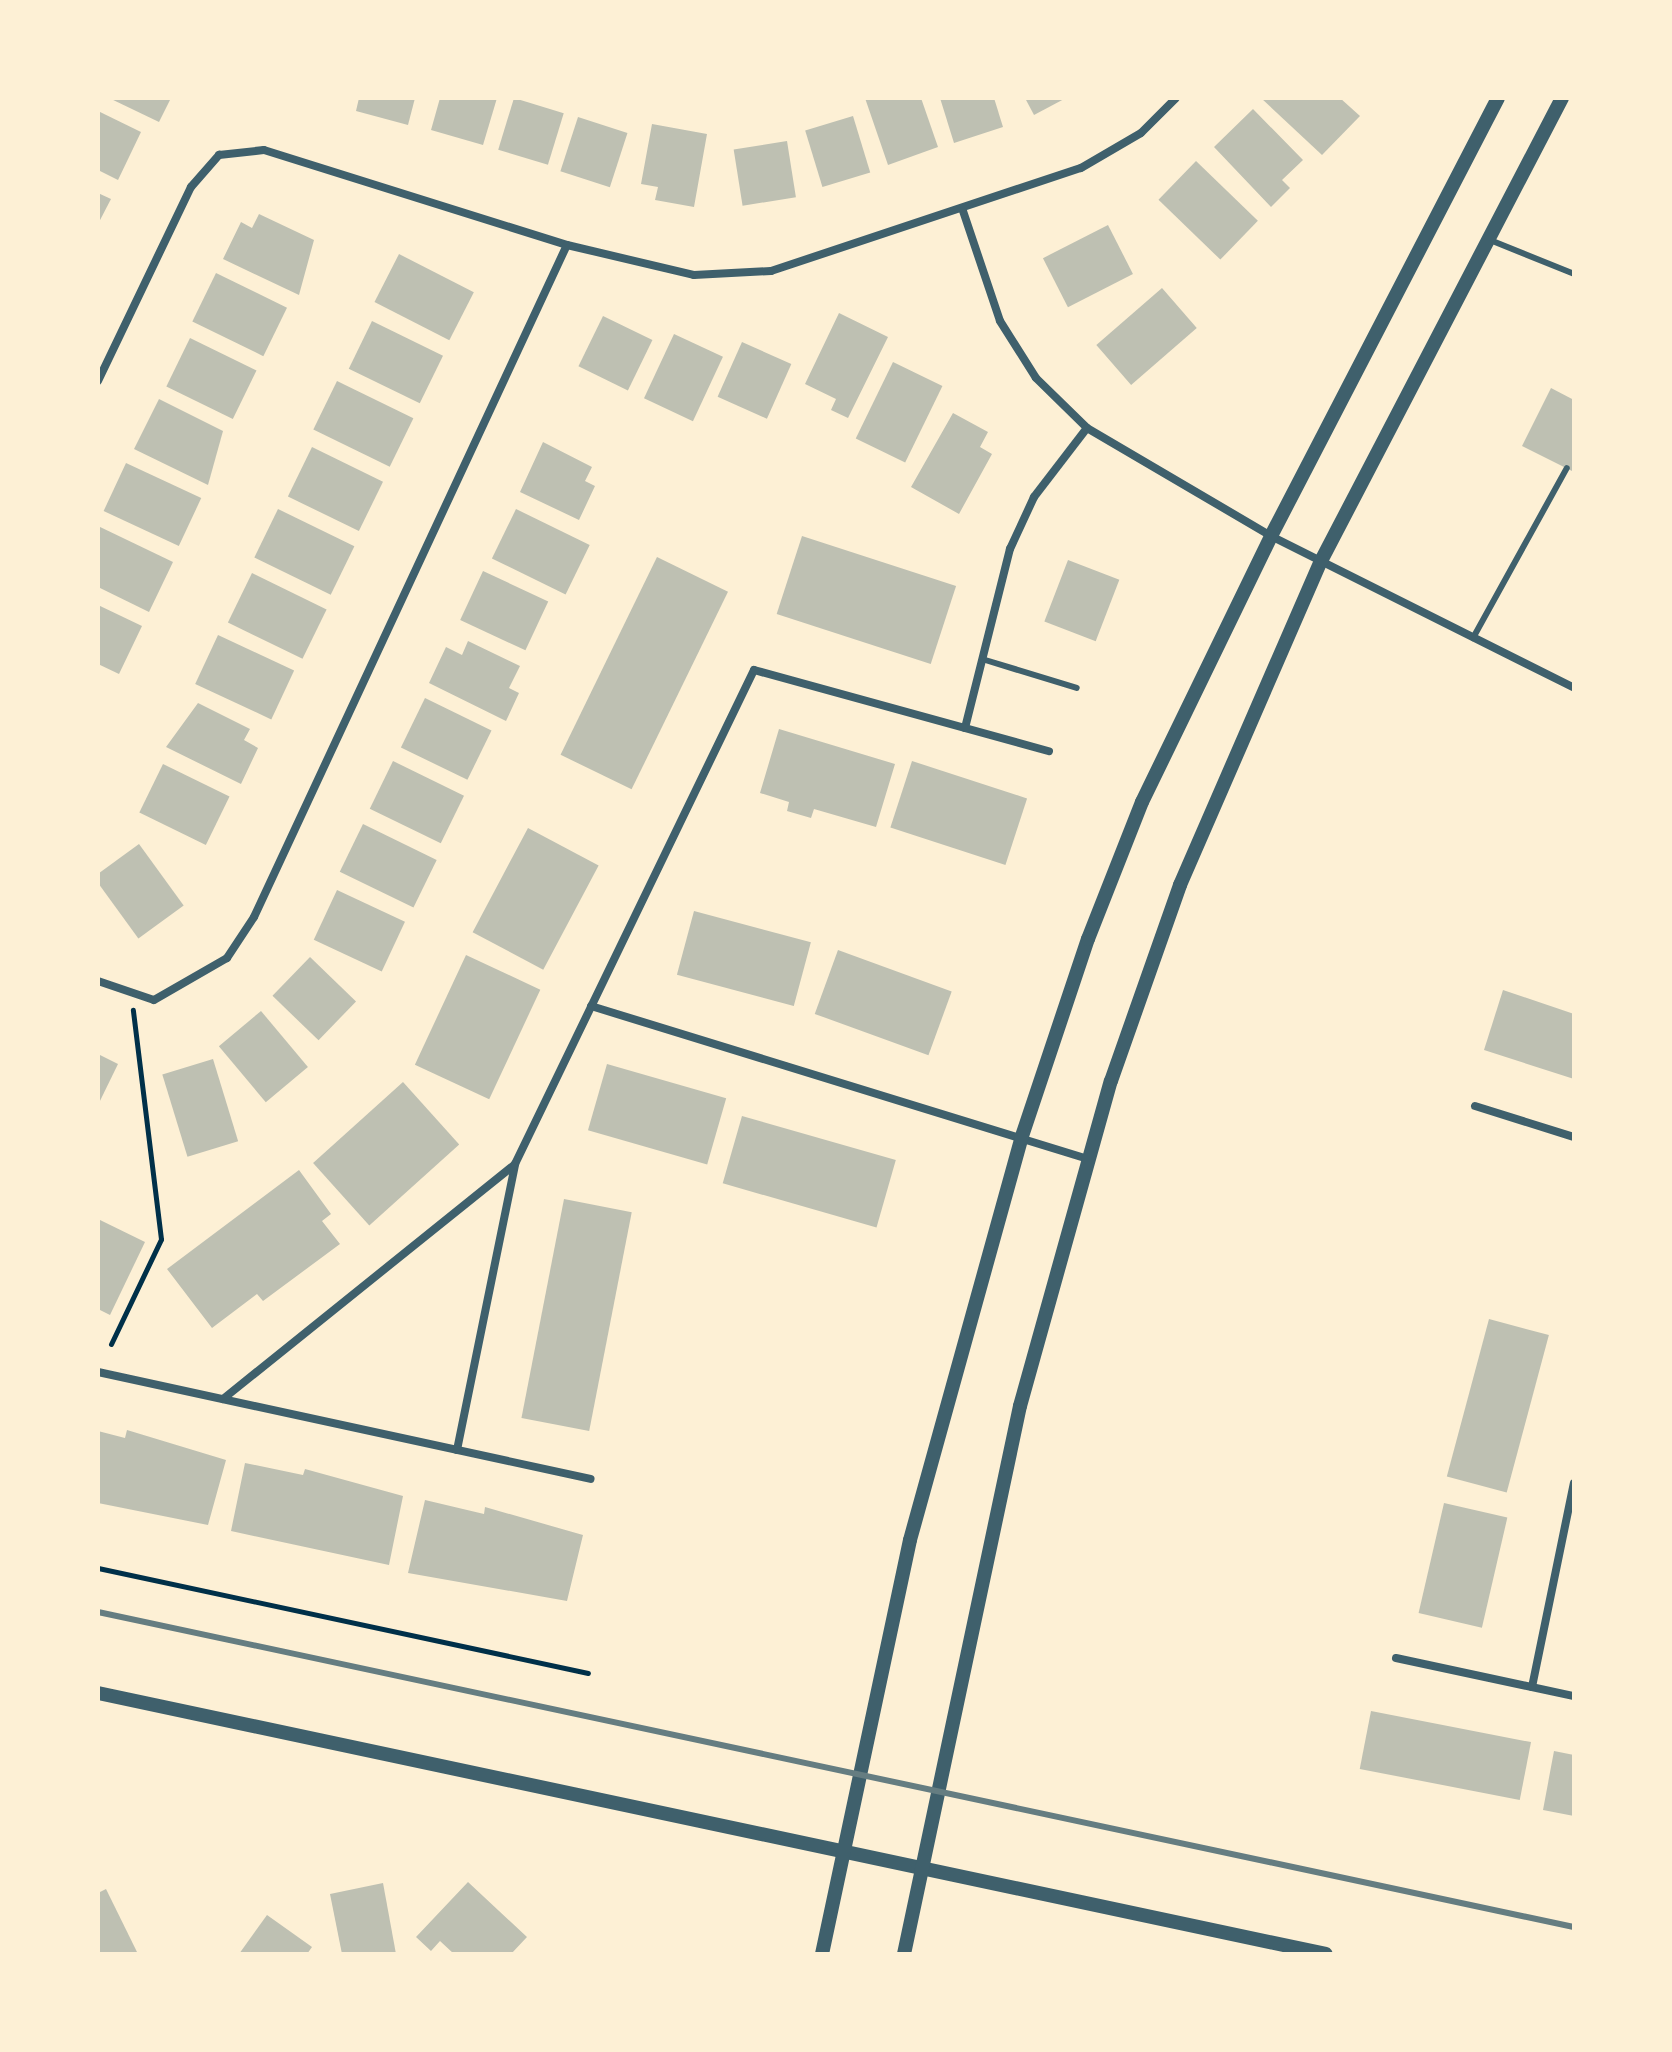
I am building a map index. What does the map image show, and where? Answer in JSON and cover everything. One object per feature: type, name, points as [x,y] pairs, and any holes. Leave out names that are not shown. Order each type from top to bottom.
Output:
[{"type":"street","points":[[98,381],[191,187],[219,155],[264,150],[567,245],[694,275],[771,271],[1081,168],[1141,133],[1176,98]]},
{"type":"street","points":[[822,1954],[840,1851],[910,1540],[1021,1139],[1142,802],[1271,536],[1498,98]]},
{"type":"street","points":[[904,1954],[1020,1406],[1088,1159],[1180,885],[1321,561],[1562,98]]},
{"type":"street","points":[[962,208],[1000,321],[1036,378],[1087,428],[1271,536],[1574,687]]},
{"type":"street","points":[[98,981],[132,997],[154,1000],[227,958],[254,917],[567,245]]},
{"type":"street","points":[[965,728],[1010,549],[1034,497],[1087,428]]},
{"type":"street","points":[[457,1450],[515,1164],[754,670],[1049,751]]},
{"type":"street","points":[[591,1006],[1088,1159]]},
{"type":"street","points":[[1475,1106],[1574,1137]]},
{"type":"street","points":[[223,1399],[515,1164]]},
{"type":"street","points":[[98,1372],[591,1479]]},
{"type":"street","points":[[1532,1687],[1574,1483]]},
{"type":"street","points":[[1396,1658],[1574,1696]]},
{"type":"street","points":[[98,1693],[1326,1954]]},
{"type":"lane","points":[[1486,239],[1574,274]]},
{"type":"lane","points":[[1473,638],[1567,468]]},
{"type":"lane","points":[[982,659],[1077,688]]},
{"type":"path","points":[[111,1344],[161,1239],[132,997]]},
{"type":"path","points":[[98,1568],[588,1673]]},
{"type":"building","points":[[109,98],[171,98],[159,122]]},
{"type":"building","points":[[359,98],[415,98],[408,125],[356,111]]},
{"type":"building","points":[[440,98],[497,98],[483,145],[431,130]]},
{"type":"building","points":[[514,98],[564,113],[548,165],[498,150]]},
{"type":"building","points":[[865,98],[921,98],[938,147],[888,165]]},
{"type":"building","points":[[940,98],[994,98],[1003,127],[954,143]]},
{"type":"building","points":[[1025,98],[1066,98],[1034,115]]},
{"type":"building","points":[[1261,98],[1340,98],[1360,116],[1322,155]]},
{"type":"building","points":[[1253,109],[1303,160],[1282,180],[1290,188],[1271,207],[1214,147]]},
{"type":"building","points":[[98,111],[141,132],[118,180],[98,170]]},
{"type":"building","points":[[853,116],[870,172],[822,187],[805,131]]},
{"type":"building","points":[[578,117],[627,133],[610,187],[560,171]]},
{"type":"building","points":[[652,124],[707,134],[694,207],[655,200],[658,187],[641,184]]},
{"type":"building","points":[[787,141],[796,197],[743,206],[734,149]]},
{"type":"building","points":[[1196,161],[1258,221],[1220,260],[1158,200]]},
{"type":"building","points":[[98,193],[111,199],[98,224]]},
{"type":"building","points":[[259,214],[314,240],[299,295],[223,259],[241,222],[252,228]]},
{"type":"building","points":[[1108,225],[1133,274],[1068,307],[1043,258]]},
{"type":"building","points":[[399,254],[474,292],[449,340],[374,302]]},
{"type":"building","points":[[216,273],[287,308],[263,356],[192,322]]},
{"type":"building","points":[[1162,288],[1197,328],[1131,385],[1096,345]]},
{"type":"building","points":[[839,313],[888,337],[848,418],[831,410],[836,399],[805,384]]},
{"type":"building","points":[[603,316],[652,340],[628,390],[578,366]]},
{"type":"building","points":[[372,321],[443,356],[420,403],[349,369]]},
{"type":"building","points":[[674,334],[723,357],[693,421],[644,398]]},
{"type":"building","points":[[190,338],[257,370],[233,419],[166,387]]},
{"type":"building","points":[[742,342],[791,364],[767,419],[718,397]]},
{"type":"building","points":[[893,362],[942,386],[905,463],[856,438]]},
{"type":"building","points":[[337,381],[413,418],[390,467],[313,430]]},
{"type":"building","points":[[1551,388],[1574,400],[1574,472],[1522,446]]},
{"type":"building","points":[[159,399],[223,431],[208,485],[134,449]]},
{"type":"building","points":[[953,413],[988,432],[980,447],[992,454],[959,514],[911,487]]},
{"type":"building","points":[[543,442],[592,467],[585,481],[595,486],[579,520],[520,492]]},
{"type":"building","points":[[312,447],[383,482],[359,531],[288,496]]},
{"type":"building","points":[[126,463],[201,498],[179,546],[104,511]]},
{"type":"building","points":[[278,509],[354,546],[331,595],[254,558]]},
{"type":"building","points":[[516,509],[590,545],[566,594],[492,558]]},
{"type":"building","points":[[98,526],[173,562],[149,612],[98,587]]},
{"type":"building","points":[[802,536],[956,586],[931,664],[777,614]]},
{"type":"building","points":[[657,557],[728,592],[632,789],[561,755]]},
{"type":"building","points":[[1068,560],[1119,580],[1096,641],[1044,622]]},
{"type":"building","points":[[483,571],[548,601],[525,650],[460,620]]},
{"type":"building","points":[[252,573],[327,609],[302,659],[228,622]]},
{"type":"building","points":[[98,605],[142,626],[119,674],[98,664]]},
{"type":"building","points":[[218,635],[294,670],[271,719],[195,684]]},
{"type":"building","points":[[468,641],[520,666],[509,688],[519,693],[506,721],[429,683],[446,647],[462,655]]},
{"type":"building","points":[[425,698],[492,730],[467,780],[401,747]]},
{"type":"building","points":[[198,703],[250,729],[244,740],[258,748],[241,784],[166,747]]},
{"type":"building","points":[[779,729],[895,764],[876,827],[814,809],[811,818],[787,811],[789,802],[760,793]]},
{"type":"building","points":[[393,761],[464,796],[441,843],[370,809]]},
{"type":"building","points":[[912,761],[1027,798],[1005,865],[890,828]]},
{"type":"building","points":[[163,764],[230,796],[206,845],[139,813]]},
{"type":"building","points":[[363,824],[437,860],[413,908],[340,872]]},
{"type":"building","points":[[528,828],[599,866],[543,970],[473,932]]},
{"type":"building","points":[[139,844],[184,905],[138,938],[98,883],[98,874]]},
{"type":"building","points":[[337,890],[405,922],[382,972],[314,940]]},
{"type":"building","points":[[694,911],[811,942],[794,1006],[677,975]]},
{"type":"building","points":[[838,950],[952,991],[928,1055],[815,1014]]},
{"type":"building","points":[[466,955],[540,990],[489,1099],[415,1065]]},
{"type":"building","points":[[310,957],[356,1001],[319,1040],[272,996]]},
{"type":"building","points":[[1503,990],[1574,1014],[1574,1079],[1484,1050]]},
{"type":"building","points":[[261,1011],[308,1067],[266,1102],[219,1046]]},
{"type":"building","points":[[98,1054],[118,1064],[98,1105]]},
{"type":"building","points":[[213,1059],[238,1141],[187,1157],[162,1074]]},
{"type":"building","points":[[607,1064],[726,1098],[707,1165],[588,1130]]},
{"type":"building","points":[[403,1082],[459,1144],[369,1225],[313,1163]]},
{"type":"building","points":[[742,1116],[896,1160],[877,1227],[723,1183]]},
{"type":"building","points":[[299,1170],[331,1214],[322,1221],[340,1244],[263,1301],[257,1294],[212,1328],[167,1269]]},
{"type":"building","points":[[564,1199],[632,1212],[589,1431],[521,1418]]},
{"type":"building","points":[[98,1219],[145,1242],[110,1315],[98,1309]]},
{"type":"building","points":[[1489,1319],[1549,1335],[1507,1492],[1447,1476]]},
{"type":"building","points":[[127,1430],[226,1460],[208,1525],[98,1503],[98,1431],[125,1438]]},
{"type":"building","points":[[245,1463],[303,1475],[305,1469],[403,1496],[389,1565],[231,1531]]},
{"type":"building","points":[[425,1500],[484,1514],[485,1507],[583,1535],[567,1601],[408,1573]]},
{"type":"building","points":[[1444,1503],[1507,1518],[1482,1628],[1419,1613]]},
{"type":"building","points":[[1371,1711],[1531,1742],[1520,1800],[1360,1769]]},
{"type":"building","points":[[1554,1751],[1574,1755],[1574,1816],[1543,1810]]},
{"type":"building","points":[[468,1882],[527,1937],[511,1954],[454,1954],[440,1941],[431,1951],[416,1937]]},
{"type":"building","points":[[383,1883],[396,1954],[342,1954],[330,1894]]},
{"type":"building","points":[[106,1889],[138,1954],[98,1954],[98,1893]]},
{"type":"building","points":[[267,1915],[312,1947],[307,1954],[239,1954]]},
{"type":"railway","points":[[98,1612],[1574,1927]]}]
